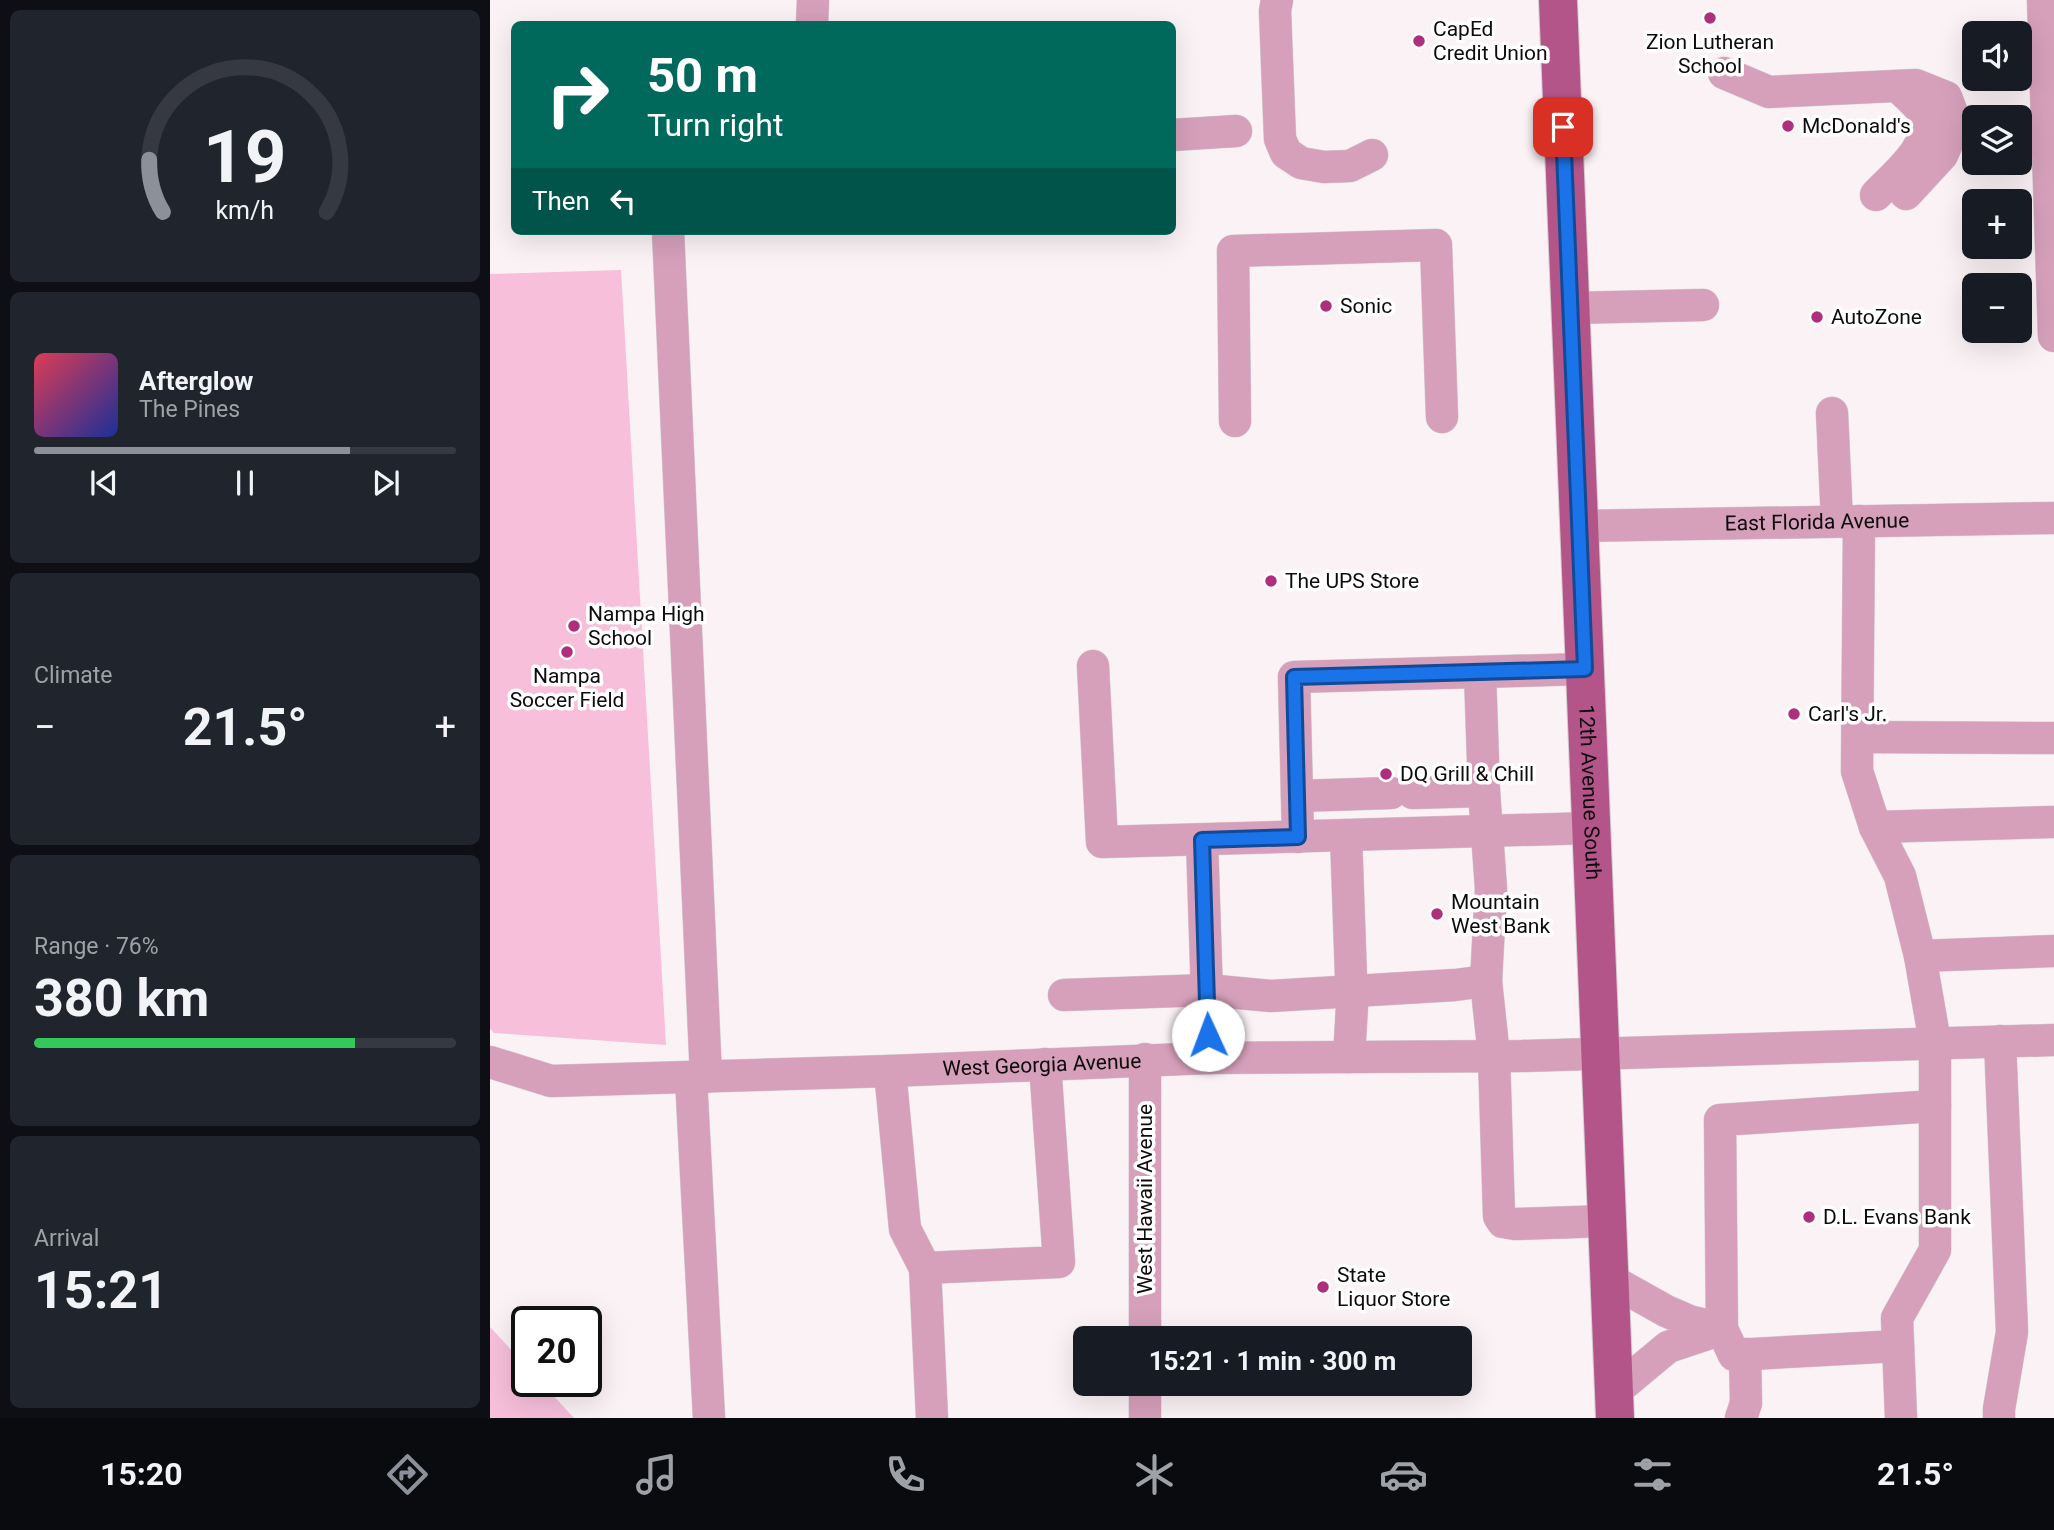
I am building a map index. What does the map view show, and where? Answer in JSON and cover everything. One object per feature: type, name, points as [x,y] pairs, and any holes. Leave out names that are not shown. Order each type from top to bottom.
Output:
[{"type":"main road","name":"12th Avenue South","points":[[1558,0],[1615,1405]]},
{"type":"street","points":[[812,21],[813,0]]},
{"type":"street","points":[[1277,0],[1275,11],[1280,139],[1286,153],[1301,163],[1324,167],[1350,166],[1372,155]]},
{"type":"street","points":[[2043,0],[2054,336]]},
{"type":"street","points":[[1724,73],[1769,92],[1916,86],[1946,97],[1956,123],[1942,155],[1891,194]]},
{"type":"street","points":[[1176,135],[1236,131]]},
{"type":"street","points":[[668,235],[709,1418]]},
{"type":"street","points":[[1235,421],[1233,251],[1436,245],[1442,417]]},
{"type":"street","points":[[1571,308],[1703,305]]},
{"type":"street","points":[[1832,413],[1848,521],[1858,737],[1857,771],[1875,827],[1900,876],[1920,956],[1935,1042],[1935,1250],[1897,1318],[1901,1418]]},
{"type":"street","name":"East Florida Avenue","points":[[1579,526],[2054,518]]},
{"type":"street","points":[[1093,666],[1102,842],[1591,828]]},
{"type":"street","points":[[1298,837],[1294,677],[1585,669]]},
{"type":"street","points":[[1480,673],[1491,889],[1486,981],[1494,1056],[1499,1216],[1503,1222],[1515,1224],[1606,1220]]},
{"type":"street","points":[[1858,737],[2054,738]]},
{"type":"street","points":[[1297,796],[1484,791]]},
{"type":"street","points":[[1875,827],[2054,822]]},
{"type":"street","points":[[1346,835],[1352,1006],[1349,1057]]},
{"type":"street","points":[[1202,840],[1209,1058]]},
{"type":"street","points":[[1920,956],[2054,951]]},
{"type":"street","points":[[1064,995],[1207,990],[1271,996],[1486,981]]},
{"type":"street","name":"West Georgia Avenue","points":[[490,1062],[551,1081],[650,1080],[1145,1059],[1600,1054],[2054,1040]]},
{"type":"street","points":[[1999,1418],[2012,1332],[2000,1041]]},
{"type":"street","name":"West Hawaii Avenue","points":[[1145,1059],[1145,1326]]},
{"type":"street","points":[[925,1268],[1059,1262],[1045,1064]]},
{"type":"street","points":[[890,1071],[905,1229],[925,1268],[932,1418]]},
{"type":"street","points":[[1898,1346],[1734,1355],[1722,1329],[1720,1119],[1935,1106]]},
{"type":"street","points":[[1609,1279],[1677,1316],[1722,1329]]},
{"type":"street","points":[[1615,1405],[1668,1347],[1722,1329]]},
{"type":"street","points":[[1741,1418],[1746,1403],[1745,1354]]},
{"type":"street","points":[[1145,1396],[1145,1418]]},
{"type":"shaded area","name":"Nampa Soccer Field","points":[[621,270],[666,1045],[494,1033],[490,1029],[490,274]]},
{"type":"shaded area","points":[[490,1327],[511,1350],[511,1397],[555,1397],[574,1418],[490,1418]]},
{"type":"place","name":"Zion Lutheran School","points":[[1710,18]]},
{"type":"place","name":"CapEd Credit Union","points":[[1419,41]]},
{"type":"place","name":"McDonald's","points":[[1788,126]]},
{"type":"place","name":"Sonic","points":[[1326,306]]},
{"type":"place","name":"AutoZone","points":[[1817,317]]},
{"type":"place","name":"The UPS Store","points":[[1271,581]]},
{"type":"place","name":"Nampa High School","points":[[574,626]]},
{"type":"place","name":"Nampa Soccer Field","points":[[567,652]]},
{"type":"place","name":"Carl's Jr.","points":[[1794,714]]},
{"type":"place","name":"DQ Grill & Chill","points":[[1386,774]]},
{"type":"place","name":"Mountain West Bank","points":[[1437,914]]},
{"type":"place","name":"D.L. Evans Bank","points":[[1809,1217]]},
{"type":"place","name":"State Liquor Store","points":[[1323,1287]]},
{"type":"route","points":[[1208,1035],[1202,840],[1298,837],[1294,677],[1585,669],[1563,127]]}]
